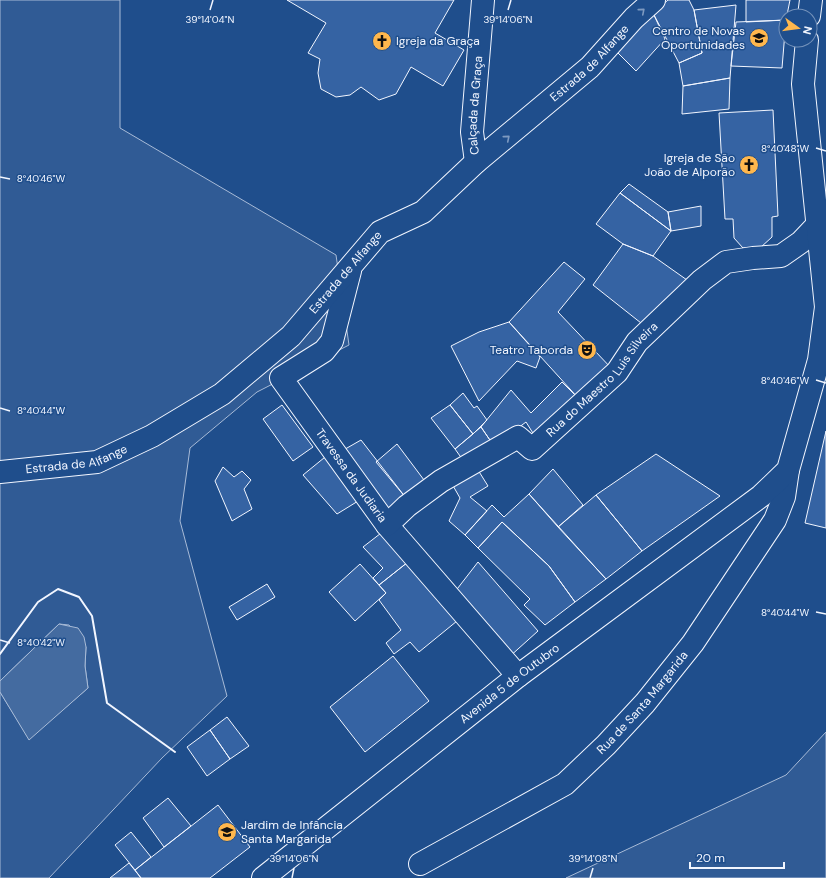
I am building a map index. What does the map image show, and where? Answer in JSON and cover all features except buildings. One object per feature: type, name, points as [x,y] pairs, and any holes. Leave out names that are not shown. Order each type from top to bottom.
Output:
[{"type":"street","name":"Calçada da Graça","points":[[476,162],[472,132],[483,0]]},
{"type":"street","name":"Estrada de Alfange","points":[[0,472],[97,462],[152,436],[222,394],[291,336],[380,232],[423,212],[476,162],[590,67],[634,18],[654,0]]},
{"type":"street","name":"Rua de Santa Margarida","points":[[420,864],[565,784],[606,745],[645,703],[692,643],[775,520],[784,497],[788,470],[819,360],[825,314],[824,280],[803,84],[806,48]]},
{"type":"street","name":"Rua do Maestro Luis Silveira","points":[[387,526],[407,506],[441,481],[518,437],[532,449],[617,372],[637,342],[679,301],[702,280],[726,262],[781,256],[801,242],[818,224]]},
{"type":"street","name":"Travessa da Judiaria","points":[[352,266],[332,340],[324,351],[281,378],[387,526],[518,676]]},
{"type":"street","name":"Avenida 5 de Outubro","points":[[264,878],[518,676],[761,496],[788,470]]},
{"type":"shaded area","points":[[0,0],[120,0],[120,128],[336,255],[349,345],[257,392],[190,448],[180,521],[227,696],[162,758],[49,878],[0,878],[0,692],[29,739],[88,688],[85,666],[86,647],[69,625],[59,624],[0,681]]},
{"type":"shaded area","points":[[59,624],[78,628],[84,637],[86,647],[85,666],[88,688],[29,740],[0,692],[0,681]]},
{"type":"shaded area","points":[[826,732],[826,878],[566,878],[786,775]]},
{"type":"wall","points":[[0,654],[38,602],[58,589],[79,597],[92,616],[107,703],[175,752]]},
{"type":"place","name":"Centro de Novas Oportunidades","points":[[759,38]]},
{"type":"place","name":"Igreja da Graça","points":[[382,41]]},
{"type":"place","name":"Igreja de São João de Alporão","points":[[749,165]]},
{"type":"place","name":"Teatro Taborda","points":[[587,350]]},
{"type":"place","name":"Jardim de Infância Santa Margarida","points":[[227,832]]}]
